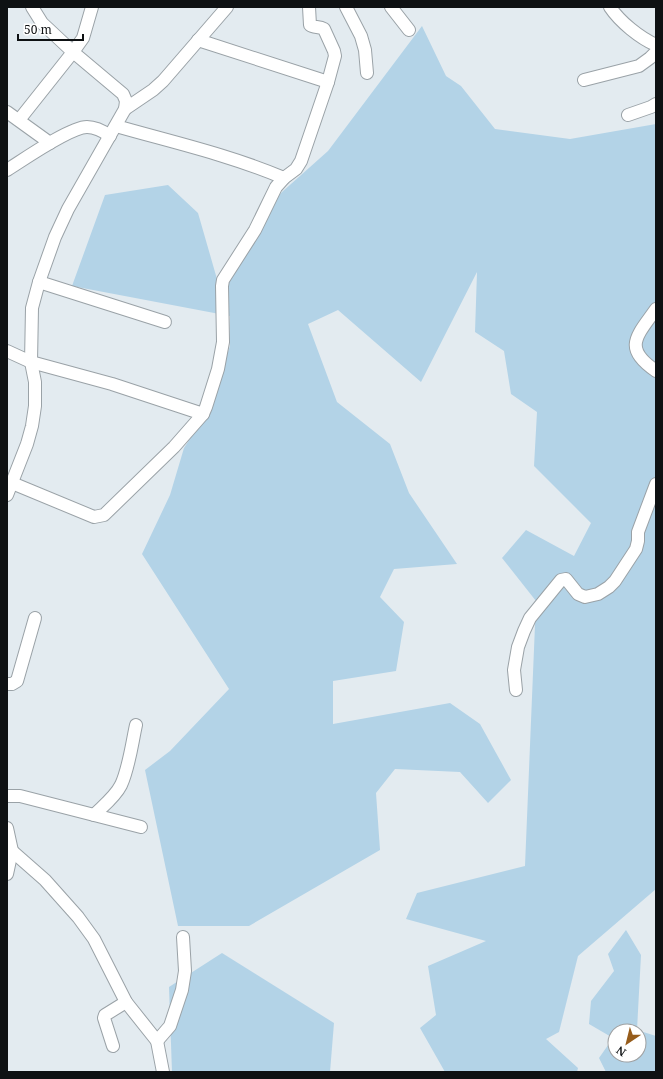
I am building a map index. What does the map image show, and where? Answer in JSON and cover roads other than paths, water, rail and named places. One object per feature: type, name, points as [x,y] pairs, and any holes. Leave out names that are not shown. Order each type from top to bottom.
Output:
[{"type":"street","points":[[7,495],[12,483],[12,470],[27,444],[32,426],[35,406],[35,382],[31,362],[32,308],[39,282],[55,237],[68,209],[125,109],[126,101],[123,94],[73,52],[42,23],[32,7]]},
{"type":"street","points":[[19,120],[83,38],[92,7]]},
{"type":"street","points":[[125,109],[154,90],[227,7]]},
{"type":"street","points":[[12,483],[94,517],[104,515],[174,447],[203,414],[218,369],[223,342],[223,280],[255,230],[276,187],[284,178],[296,169],[301,161],[328,82],[335,56],[324,29],[310,25],[309,7]]},
{"type":"street","points":[[346,7],[361,36],[365,50],[367,73]]},
{"type":"street","points":[[392,7],[409,30]]},
{"type":"street","points":[[610,7],[625,24],[656,45]]},
{"type":"street","points":[[198,40],[328,82]]},
{"type":"street","points":[[584,80],[640,66],[656,52]]},
{"type":"street","points":[[628,115],[651,108],[656,104]]},
{"type":"street","points":[[7,112],[50,143]]},
{"type":"street","points":[[7,170],[50,143],[80,128],[88,127],[113,131],[217,154],[266,170],[284,178]]},
{"type":"street","points":[[39,282],[165,322]]},
{"type":"street","points":[[656,310],[637,336],[635,346],[642,361],[656,371]]},
{"type":"street","points":[[7,351],[31,362],[112,384],[203,414]]},
{"type":"street","points":[[516,690],[514,670],[518,647],[530,618],[563,579],[566,579],[578,594],[584,597],[598,594],[616,581],[636,550],[638,532],[656,484]]},
{"type":"street","points":[[7,684],[12,684],[17,681],[35,618]]},
{"type":"street","points":[[94,815],[115,794],[121,785],[136,725]]},
{"type":"street","points":[[7,796],[20,796],[142,827]]},
{"type":"street","points":[[7,828],[12,850],[7,874]]},
{"type":"street","points":[[12,850],[45,880],[78,917],[94,939],[126,1002],[157,1041],[163,1072]]},
{"type":"street","points":[[157,1041],[170,1026],[182,990],[185,971],[182,937]]},
{"type":"street","points":[[113,1046],[104,1018],[105,1015],[126,1002]]}]
